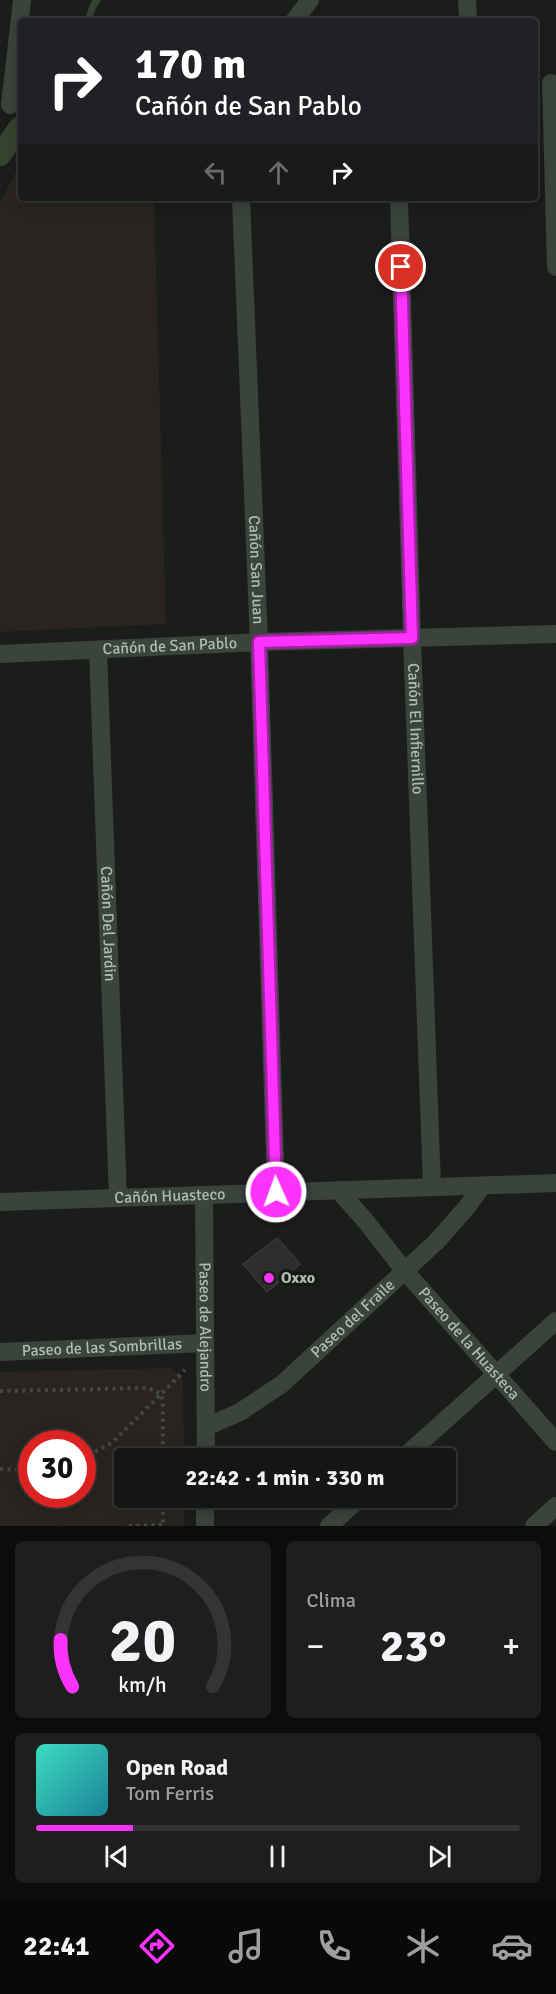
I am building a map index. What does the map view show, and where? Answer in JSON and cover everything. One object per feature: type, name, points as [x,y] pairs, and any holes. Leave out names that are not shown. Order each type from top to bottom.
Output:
[{"type":"street","points":[[20,18],[22,0]]},
{"type":"street","points":[[296,18],[310,0]]},
{"type":"street","points":[[467,0],[468,18]]},
{"type":"street","points":[[10,105],[18,35]]},
{"type":"street","points":[[548,83],[556,267]]},
{"type":"street","name":"Cañón San Juan","points":[[241,201],[259,642],[276,1192]]},
{"type":"street","name":"Cañón El Infiernillo","points":[[399,201],[432,1187]]},
{"type":"street","name":"Cañón de San Pablo","points":[[0,654],[259,642],[556,634]]},
{"type":"street","name":"Cañón Del Jardin","points":[[98,651],[118,1197]]},
{"type":"street","name":"Cañón Huasteco","points":[[0,1202],[556,1183]]},
{"type":"street","name":"Paseo del Fraile","points":[[206,1427],[240,1412],[282,1384],[436,1242],[482,1186]]},
{"type":"street","name":"Paseo de la Huasteca","points":[[338,1190],[404,1270],[556,1442]]},
{"type":"street","name":"Paseo de Alejandro","points":[[204,1195],[206,1448]]},
{"type":"street","points":[[414,1448],[556,1321]]},
{"type":"street","name":"Paseo de las Sombrillas","points":[[0,1352],[205,1343]]},
{"type":"street","points":[[534,1526],[556,1506]]},
{"type":"street","points":[[205,1526],[206,1508]]},
{"type":"street","points":[[329,1526],[349,1508]]},
{"type":"path","points":[[96,1451],[113,1442],[189,1366],[189,1378]]},
{"type":"path","points":[[0,1391],[149,1388],[161,1394],[163,1402],[163,1448]]},
{"type":"path","points":[[0,1470],[18,1470]]},
{"type":"path","points":[[129,1526],[164,1525],[163,1508]]},
{"type":"shaded area","points":[[18,166],[18,201],[154,201],[166,624],[0,632],[0,203]]},
{"type":"shaded area","points":[[172,1368],[183,1379],[184,1448],[114,1448],[114,1508],[184,1508],[184,1526],[0,1526],[0,1372]]},
{"type":"building","name":"Oxxo","points":[[277,1238],[300,1264],[267,1292],[243,1264]]},
{"type":"waterway","points":[[89,18],[97,0]]},
{"type":"waterway","points":[[0,155],[18,130]]},
{"type":"place","name":"Oxxo","points":[[269,1278]]},
{"type":"route","points":[[276,1192],[259,642],[412,638],[401,267]]}]
